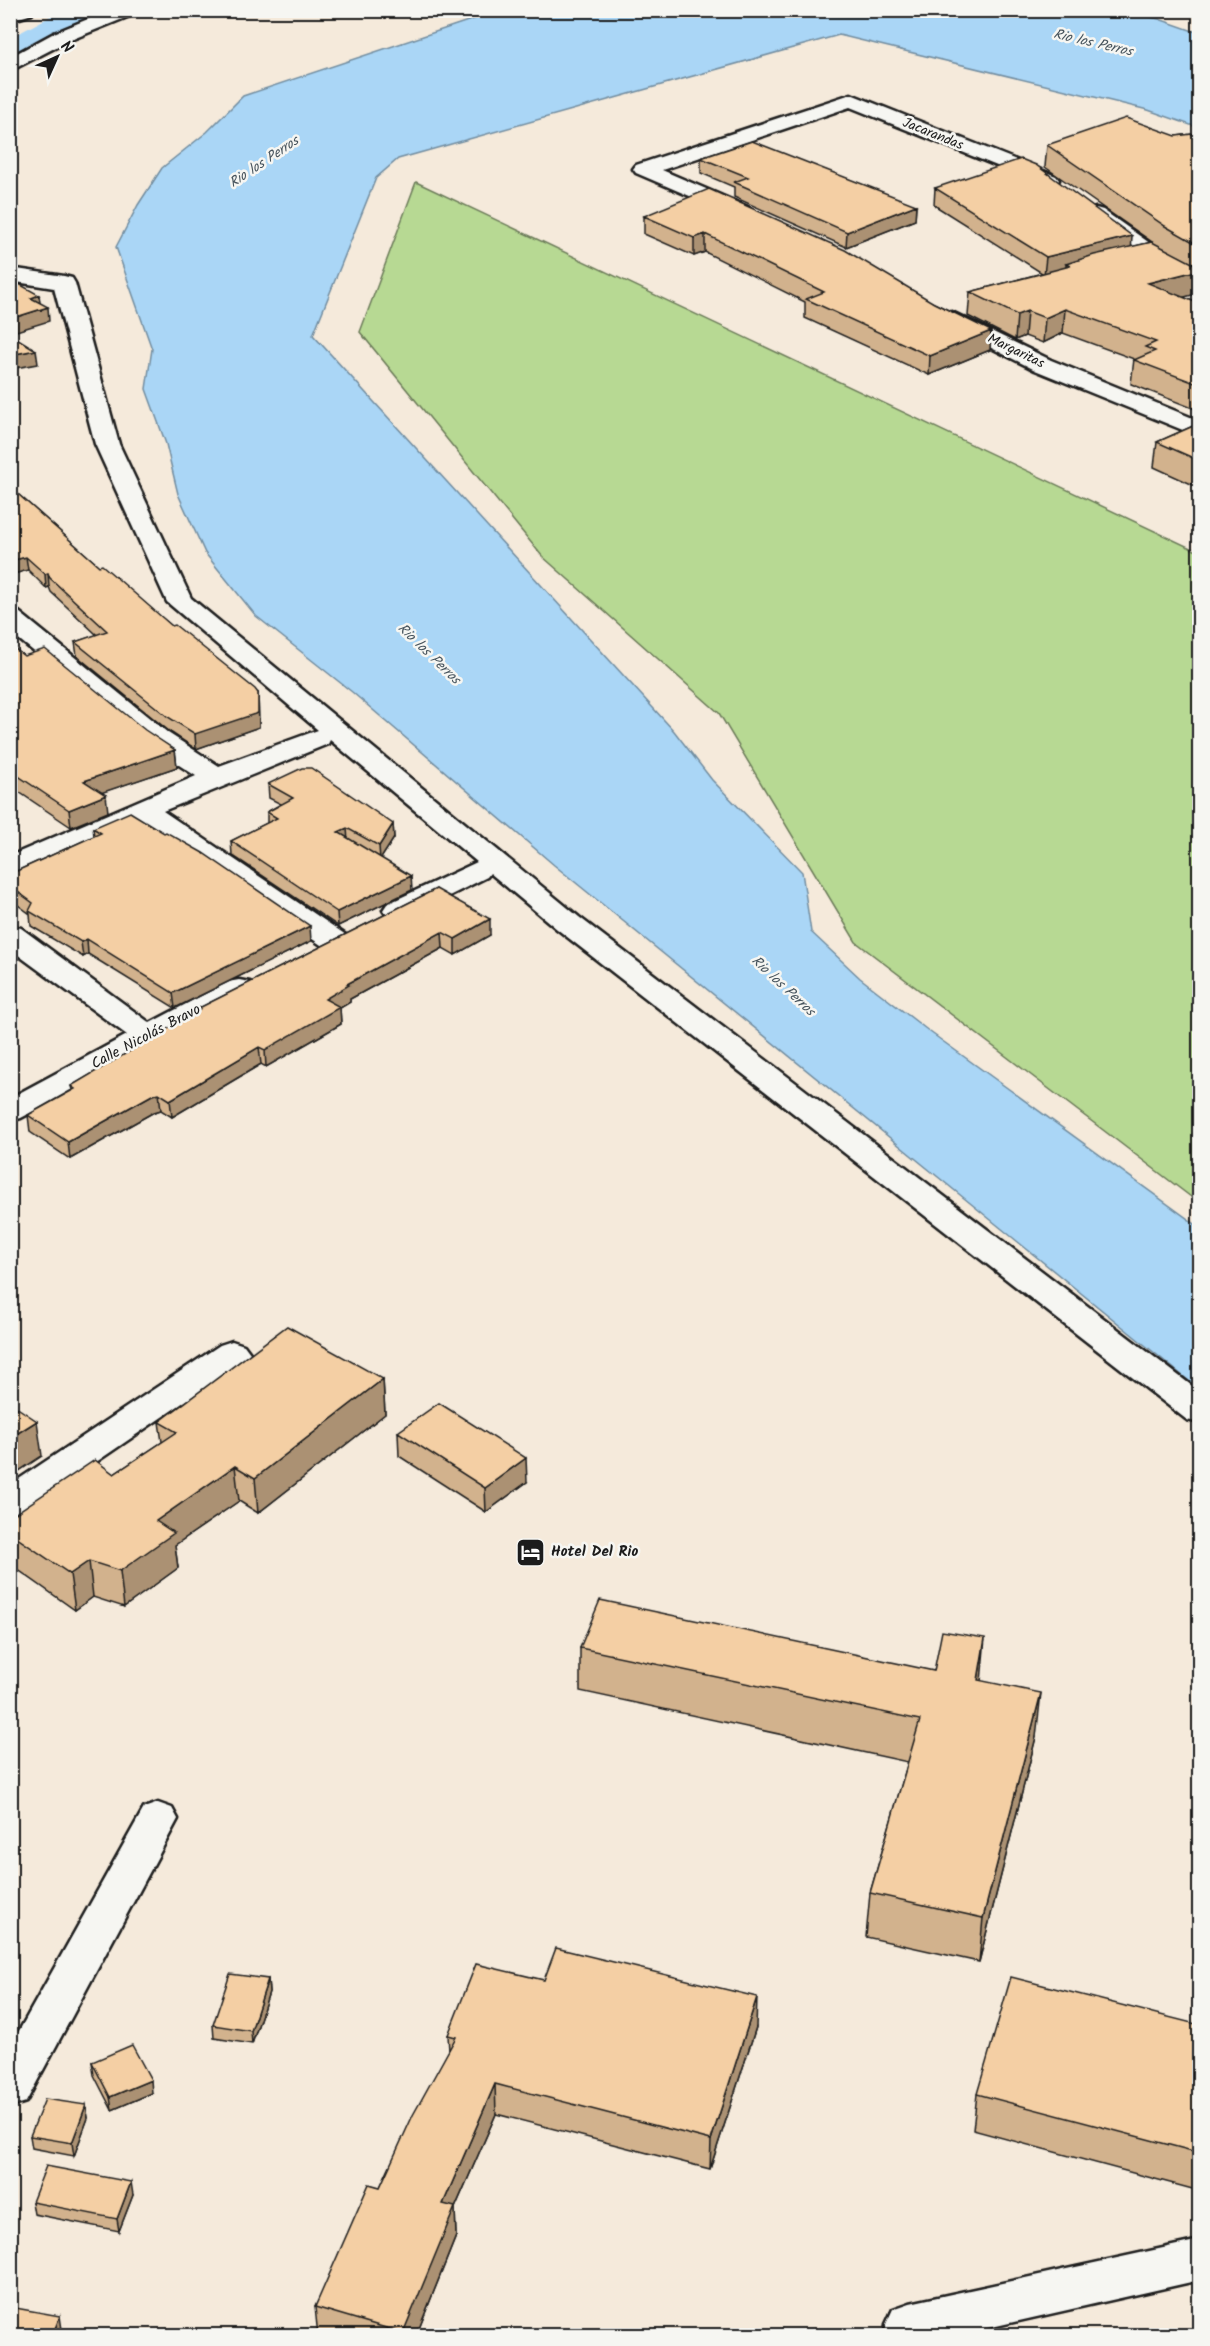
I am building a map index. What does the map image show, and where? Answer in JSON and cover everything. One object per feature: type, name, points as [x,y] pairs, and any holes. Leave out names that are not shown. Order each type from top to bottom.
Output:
[{"type":"street","points":[[10,16],[25,10]]},
{"type":"street","points":[[10,65],[61,37],[128,10]]},
{"type":"street","name":"Jacarandas","points":[[761,219],[643,170],[851,100],[1043,176],[1062,189]]},
{"type":"street","points":[[1080,203],[1153,256],[1200,284]]},
{"type":"street","points":[[1130,261],[1153,256]]},
{"type":"street","points":[[10,274],[64,283],[107,444],[180,602],[568,923],[1200,1411]]},
{"type":"street","name":"Margaritas","points":[[975,305],[938,312],[1043,365],[1200,430]]},
{"type":"street","points":[[10,618],[158,739],[217,777]]},
{"type":"street","points":[[14,861],[318,738]]},
{"type":"street","points":[[141,809],[356,931]]},
{"type":"street","points":[[304,957],[477,871]]},
{"type":"street","points":[[10,934],[148,1035]]},
{"type":"street","name":"Calle Nicolás Bravo","points":[[10,1111],[148,1035],[262,978]]},
{"type":"street","points":[[10,1503],[232,1353]]},
{"type":"street","points":[[10,2089],[158,1819]]},
{"type":"street","points":[[909,2336],[910,2324],[1200,2260]]},
{"type":"green space","points":[[416,182],[1199,552],[1199,1203],[856,942],[719,713],[542,556],[360,332]]},
{"type":"water","name":"Rio los Perros","points":[[506,10],[1123,11],[1159,19],[1199,33],[1199,128],[1148,110],[839,35],[398,159],[376,178],[313,335],[674,731],[712,780],[802,872],[811,932],[860,978],[930,1032],[1199,1227],[1199,1389],[554,865],[352,692],[256,616],[205,553],[178,494],[166,444],[146,389],[152,349],[116,247],[138,205],[162,168],[207,132],[243,96]]},
{"type":"building","points":[[1126,118],[1176,136],[1200,133],[1200,246],[1165,226],[1047,145]]},
{"type":"building","points":[[752,141],[916,205],[847,232],[734,182],[748,177],[701,158]]},
{"type":"building","points":[[1021,159],[1036,165],[1132,236],[1046,257],[935,188]]},
{"type":"building","points":[[709,189],[845,250],[934,303],[991,331],[930,356],[806,299],[824,292],[705,234],[694,238],[644,216]]},
{"type":"building","points":[[1152,242],[1200,267],[1200,270],[1148,283],[1200,304],[1200,385],[1134,360],[1155,351],[1145,347],[1156,342],[1065,309],[1045,318],[1027,311],[1017,315],[970,292],[1070,266],[1066,264],[1094,255]]},
{"type":"building","points":[[10,279],[39,295],[31,298],[48,307],[10,319]]},
{"type":"building","points":[[10,334],[36,350],[10,355]]},
{"type":"building","points":[[1200,423],[1200,461],[1157,442]]},
{"type":"building","points":[[10,487],[99,566],[102,565],[172,626],[175,625],[255,689],[258,693],[258,713],[195,734],[168,717],[75,642],[107,631],[50,578],[48,573],[45,574],[26,557],[10,561]]},
{"type":"building","points":[[10,645],[24,656],[45,649],[145,730],[175,750],[84,781],[106,795],[69,810],[14,773],[18,767],[10,759]]},
{"type":"building","points":[[302,768],[311,768],[393,824],[379,846],[347,828],[338,832],[411,876],[337,912],[231,841],[277,818],[267,812],[293,798],[268,784]]},
{"type":"building","points":[[130,812],[203,853],[310,926],[173,993],[87,939],[81,942],[29,911],[33,903],[10,886],[10,874],[101,833],[93,828]]},
{"type":"building","points":[[436,889],[490,919],[455,939],[442,932],[347,984],[349,985],[325,999],[340,1007],[265,1050],[259,1047],[170,1100],[159,1093],[152,1095],[68,1142],[28,1115],[75,1089],[71,1086],[201,1009],[199,1008]]},
{"type":"building","points":[[287,1326],[383,1379],[255,1478],[235,1466],[156,1521],[174,1533],[120,1571],[89,1561],[70,1574],[10,1533],[10,1517],[95,1460],[114,1474],[177,1432],[159,1422]]},
{"type":"building","points":[[10,1403],[37,1421],[10,1438]]},
{"type":"building","points":[[439,1403],[526,1458],[485,1488],[398,1432]]},
{"type":"building","points":[[600,1600],[934,1671],[942,1631],[985,1638],[978,1680],[1041,1693],[983,1918],[870,1893],[920,1720],[580,1648]]},
{"type":"building","points":[[556,1948],[757,1997],[711,2140],[495,2084],[443,2204],[455,2207],[403,2333],[315,2307],[369,2184],[380,2187],[413,2115],[456,2037],[448,2035],[476,1964],[544,1980]]},
{"type":"building","points":[[230,1974],[268,1979],[251,2031],[213,2025]]},
{"type":"building","points":[[1011,1977],[1200,2025],[1200,2153],[977,2094]]},
{"type":"building","points":[[132,2045],[151,2080],[110,2097],[92,2062]]},
{"type":"building","points":[[45,2099],[86,2105],[72,2143],[30,2136]]},
{"type":"building","points":[[46,2166],[131,2182],[117,2219],[32,2202]]},
{"type":"building","points":[[10,2307],[60,2316],[52,2336],[10,2336]]},
{"type":"building","points":[[812,2330],[813,2336],[754,2335]]},
{"type":"waterway","points":[[10,50],[60,21],[85,10]]},
{"type":"place","name":"Hotel Del Rio","points":[[530,1552]]}]
